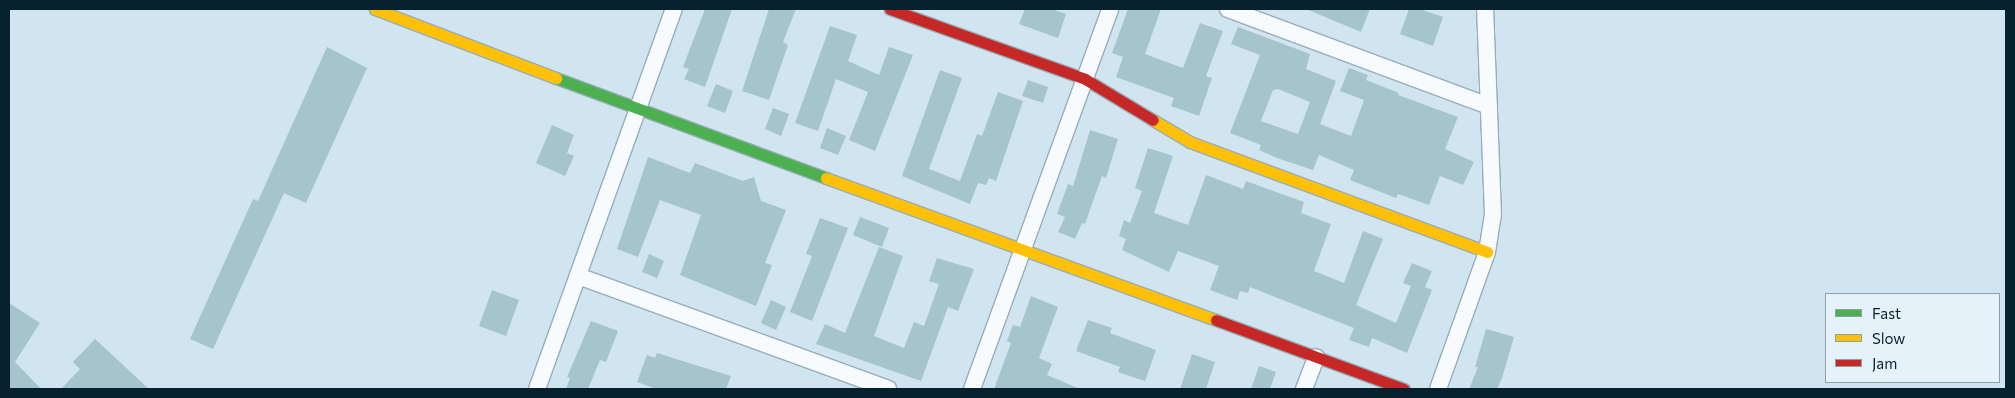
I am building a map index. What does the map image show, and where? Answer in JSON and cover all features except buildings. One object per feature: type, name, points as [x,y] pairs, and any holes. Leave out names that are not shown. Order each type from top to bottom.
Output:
[{"type":"street","points":[[375,9],[638,109],[1404,389]]},
{"type":"street","points":[[537,389],[674,9]]},
{"type":"street","points":[[890,9],[1085,79],[1190,142],[1487,252]]},
{"type":"street","points":[[972,389],[1110,9]]},
{"type":"street","points":[[1228,9],[1489,106]]},
{"type":"street","points":[[1438,389],[1487,252],[1493,214],[1485,9]]},
{"type":"street","points":[[578,276],[888,389]]},
{"type":"street","points":[[1304,389],[1316,357]]},
{"type":"traffic: fast","points":[[556,78],[826,178]]},
{"type":"traffic: slow","points":[[375,9],[556,78]]},
{"type":"traffic: slow","points":[[1153,120],[1190,142],[1487,252]]},
{"type":"traffic: slow","points":[[826,178],[1216,320]]},
{"type":"traffic: jam","points":[[890,9],[1085,79],[1153,120]]},
{"type":"traffic: jam","points":[[1216,320],[1404,389]]}]
